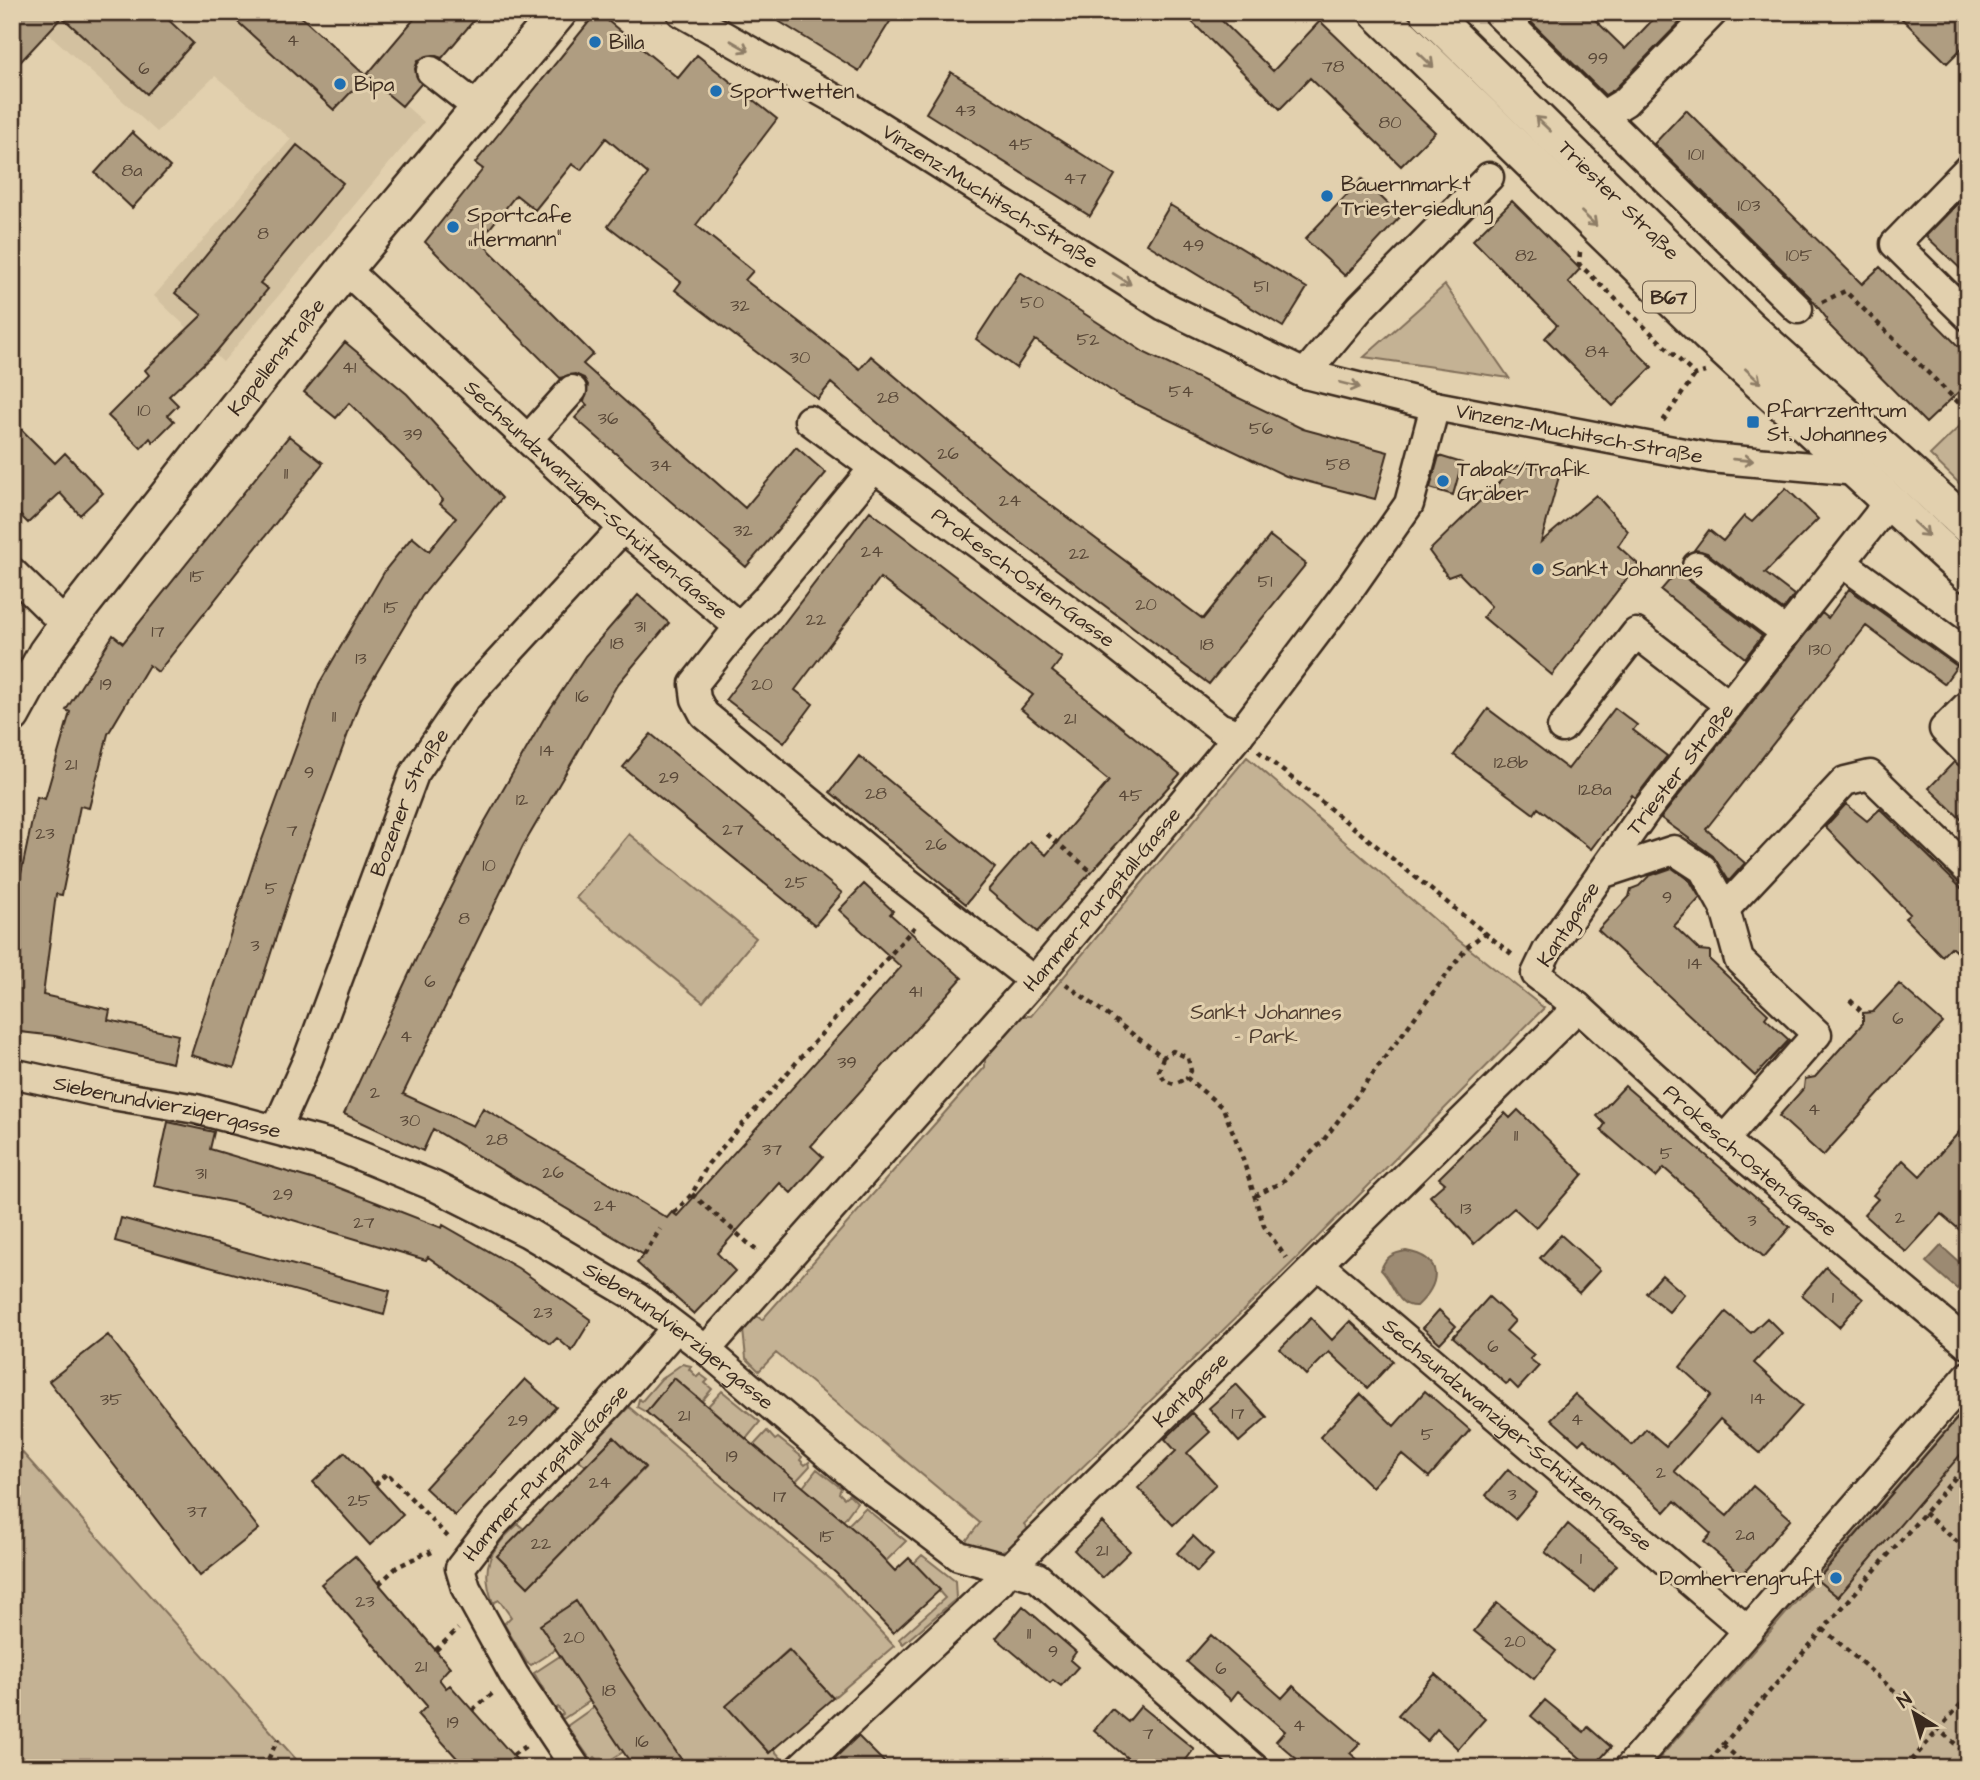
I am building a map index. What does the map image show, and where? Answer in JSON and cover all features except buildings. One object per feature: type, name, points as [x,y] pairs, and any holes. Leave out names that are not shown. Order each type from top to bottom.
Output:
[{"type":"main road","name":"Kapellenstraße","points":[[12,715],[46,653],[66,625],[345,269],[559,12]]},
{"type":"main road","name":"Triester Straße","points":[[1377,12],[1698,324],[1888,497],[1968,574]]},
{"type":"main road","name":"Triester Straße","points":[[1428,12],[1748,327],[1968,526]]},
{"type":"street","name":"Vinzenz-Muchitsch-Straße","points":[[681,12],[851,108],[1164,306],[1305,374],[1435,406],[1710,458],[1857,471]]},
{"type":"street","points":[[1497,12],[1798,309]]},
{"type":"street","points":[[1602,116],[1625,102],[1713,12]]},
{"type":"street","points":[[431,72],[478,108]]},
{"type":"street","points":[[1968,169],[1895,244],[1968,316]]},
{"type":"street","points":[[1305,374],[1361,307],[1489,177]]},
{"type":"street","name":"Sechsundzwanziger-Schützen-Gasse","points":[[345,269],[623,528],[739,627],[694,684],[696,699],[704,714],[893,871],[1047,981]]},
{"type":"street","points":[[529,438],[572,390]]},
{"type":"street","name":"Hammer-Purgstall-Gasse","points":[[706,1350],[1047,981],[1239,736],[1351,587],[1409,503],[1435,406]]},
{"type":"street","name":"Prokesch-Osten-Gasse","points":[[809,420],[1109,640],[1219,727],[1239,736]]},
{"type":"street","points":[[739,627],[766,599],[874,468]]},
{"type":"street","name":"Triester Straße","points":[[1601,874],[1647,810],[1878,516],[1888,497]]},
{"type":"street","name":"Bozener Straße","points":[[277,1128],[308,1059],[414,774],[466,698],[623,528]]},
{"type":"street","points":[[1842,562],[1965,652]]},
{"type":"street","points":[[1697,566],[1785,632]]},
{"type":"street","points":[[12,572],[66,625]]},
{"type":"street","points":[[1562,728],[1636,633],[1729,705]]},
{"type":"street","points":[[1968,705],[1944,729],[1968,752]]},
{"type":"street","points":[[1725,909],[1845,780],[1870,775],[1968,870]]},
{"type":"street","points":[[1601,874],[1674,850],[1703,869],[1725,909],[1739,960],[1818,1034],[1724,1140]]},
{"type":"street","name":"Kantgasse","points":[[1536,974],[1547,951],[1601,874]]},
{"type":"street","name":"Prokesch-Osten-Gasse","points":[[1536,974],[1578,1007],[1724,1140],[1968,1345]]},
{"type":"street","name":"Kantgasse","points":[[800,1768],[1000,1581],[1007,1570],[1313,1272],[1578,1007]]},
{"type":"street","name":"Siebenundvierzigergasse","points":[[12,1073],[112,1095],[196,1109],[277,1128],[336,1146],[434,1186],[557,1250],[638,1298],[706,1350],[856,1478],[959,1556],[1037,1577],[1254,1768]]},
{"type":"street","name":"Sechsundzwanziger-Schützen-Gasse","points":[[1313,1272],[1748,1631]]},
{"type":"street","name":"Hammer-Purgstall-Gasse","points":[[576,1768],[513,1675],[466,1588],[460,1568],[465,1558],[644,1367],[676,1328]]},
{"type":"street","points":[[1629,1768],[1968,1376]]},
{"type":"path","points":[[1580,244],[1579,264],[1695,375]]},
{"type":"path","points":[[1798,309],[1809,309],[1845,291],[1964,408],[1968,404]]},
{"type":"path","points":[[1657,429],[1695,375],[1707,372]]},
{"type":"path","points":[[1239,736],[1536,974]]},
{"type":"path","points":[[1047,834],[1100,879]]},
{"type":"path","points":[[674,1213],[692,1194],[708,1164],[923,917]]},
{"type":"path","points":[[1255,1196],[1282,1182],[1323,1141],[1467,947],[1485,933]]},
{"type":"path","points":[[1047,981],[1163,1057]]},
{"type":"path","points":[[1850,1000],[1863,1013]]},
{"type":"path","points":[[1173,1051],[1182,1053],[1191,1065],[1187,1079],[1174,1084],[1166,1080],[1159,1070],[1163,1057],[1173,1051]]},
{"type":"path","points":[[1187,1079],[1223,1108],[1264,1226],[1288,1260],[1313,1272]]},
{"type":"path","points":[[692,1194],[766,1259]]},
{"type":"path","points":[[644,1255],[660,1229]]},
{"type":"path","points":[[1703,1768],[1968,1463]]},
{"type":"path","points":[[375,1485],[387,1473],[465,1558]]},
{"type":"path","points":[[1924,1513],[1968,1551]]},
{"type":"path","points":[[379,1584],[397,1567],[429,1551],[434,1561],[465,1558]]},
{"type":"path","points":[[1823,1629],[1968,1755]]},
{"type":"path","points":[[1905,1768],[1968,1696]]},
{"type":"path","points":[[264,1768],[278,1739]]},
{"type":"path","points":[[1723,1745],[1749,1768]]},
{"type":"shaded area","points":[[25,12],[296,12],[424,122],[223,362],[154,296],[291,139],[215,76],[157,132]]},
{"type":"shaded area","points":[[1941,1246],[1968,1270],[1968,1276],[1957,1289],[1926,1262]]},
{"type":"shaded area","points":[[1406,1251],[1427,1259],[1433,1265],[1435,1273],[1431,1289],[1417,1306],[1410,1306],[1400,1299],[1381,1270],[1390,1256]]},
{"type":"green space","points":[[1445,285],[1509,378],[1364,357]]},
{"type":"green space","points":[[1968,418],[1968,492],[1930,455]]},
{"type":"green space","name":"Sankt Johannes - Park","points":[[1247,757],[1457,939],[1544,1008],[1297,1258],[1024,1524],[1031,1533],[1000,1552],[984,1551],[966,1541],[980,1523],[776,1353],[759,1371],[746,1358],[743,1330],[754,1314],[762,1320],[985,1067],[985,1054],[1018,1016],[1031,1016]]},
{"type":"green space","points":[[629,834],[756,938],[703,1002],[576,898]]},
{"type":"green space","points":[[682,1364],[691,1366],[689,1369],[697,1377],[700,1374],[708,1380],[705,1383],[712,1389],[702,1401],[674,1378],[646,1412],[637,1407],[639,1399],[642,1401],[661,1379]]},
{"type":"green space","points":[[722,1391],[760,1422],[746,1439],[708,1406]]},
{"type":"green space","points":[[1968,1405],[1968,1768],[1651,1768]]},
{"type":"green space","points":[[629,1407],[833,1581],[894,1646],[833,1698],[788,1650],[727,1706],[769,1753],[773,1749],[783,1760],[774,1768],[687,1768],[576,1602],[556,1649],[531,1665],[527,1663],[504,1624],[511,1617],[499,1600],[493,1603],[487,1578],[490,1559],[518,1524],[524,1529],[497,1556],[528,1587],[645,1468],[614,1437],[586,1466],[578,1459]]},
{"type":"green space","points":[[767,1431],[775,1440],[778,1438],[802,1457],[800,1460],[805,1465],[809,1462],[810,1466],[796,1481],[754,1445]]},
{"type":"green space","points":[[12,1441],[267,1727],[304,1768],[12,1768]]},
{"type":"green space","points":[[817,1469],[841,1488],[839,1493],[844,1498],[849,1494],[857,1502],[843,1521],[803,1487]]},
{"type":"green space","points":[[865,1508],[906,1541],[886,1561],[848,1525]]},
{"type":"green space","points":[[922,1555],[955,1581],[956,1599],[903,1644],[899,1639],[945,1598],[914,1563]]},
{"type":"green space","points":[[560,1656],[590,1701],[563,1719],[560,1716],[563,1714],[558,1707],[555,1709],[534,1673]]},
{"type":"green space","points":[[594,1707],[623,1752],[599,1767],[595,1765],[600,1762],[595,1757],[591,1760],[567,1726]]},
{"type":"place","name":"Billa","points":[[595,42]]},
{"type":"place","name":"Bipa","points":[[340,84]]},
{"type":"place","name":"Sportwetten","points":[[716,91]]},
{"type":"place","name":"Bauernmarkt Triestersiedlung","points":[[1327,196]]},
{"type":"place","name":"Sportcafe „Hermann“","points":[[453,227]]},
{"type":"place","name":"Pfarrzentrum St. Johannes","points":[[1753,422]]},
{"type":"place","name":"Tabak/Trafik Gräber","points":[[1443,481]]},
{"type":"place","name":"Sankt Johannes","points":[[1538,569]]},
{"type":"place","name":"Domherrengruft","points":[[1836,1578]]}]
